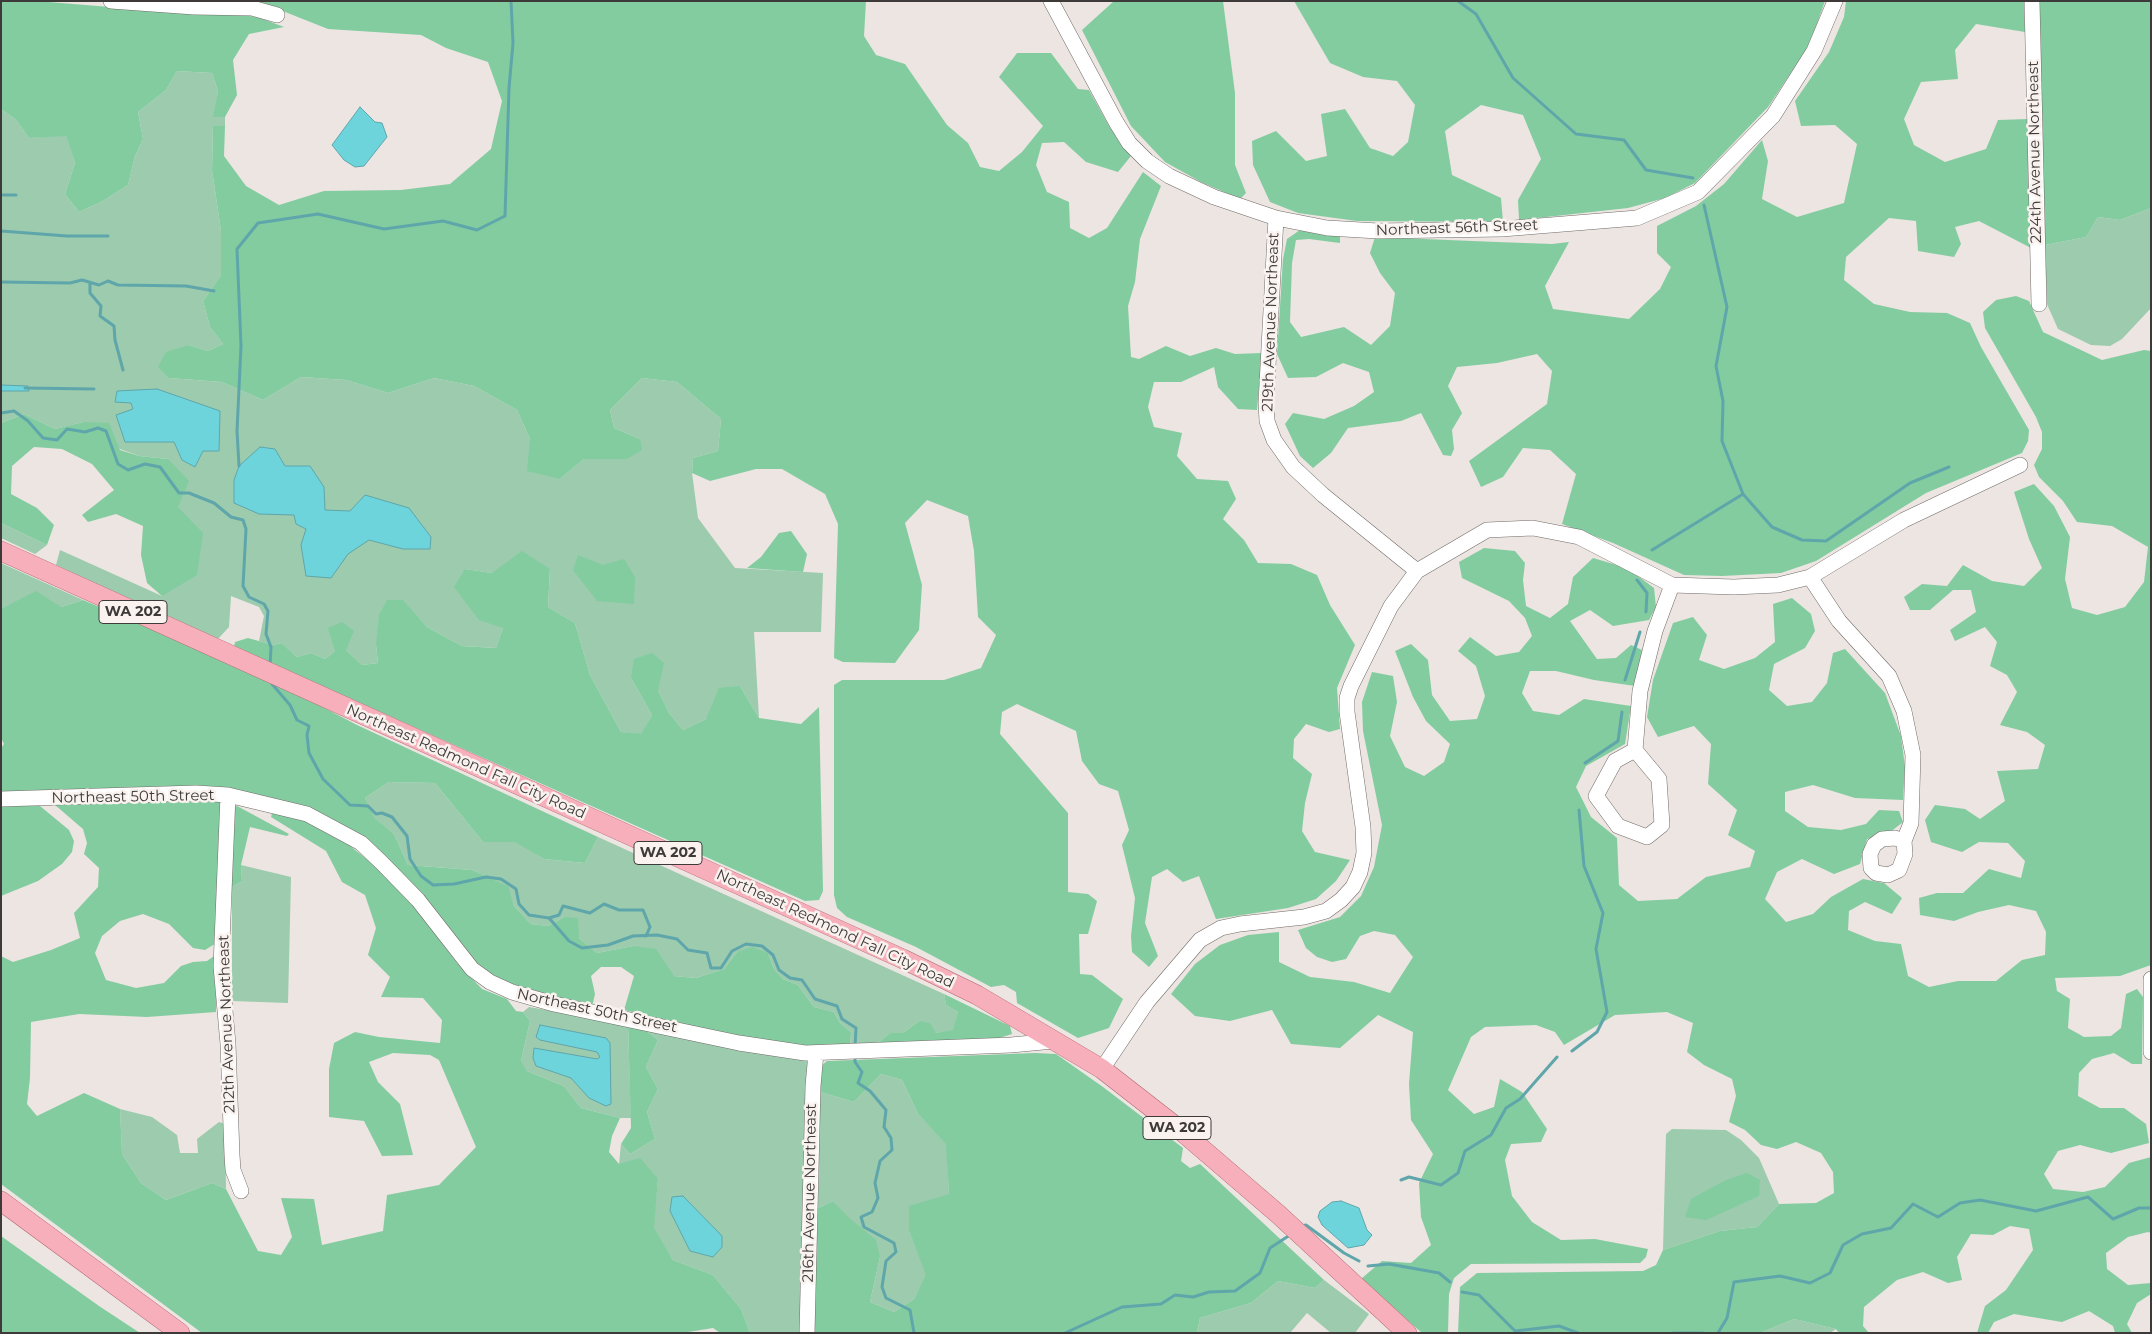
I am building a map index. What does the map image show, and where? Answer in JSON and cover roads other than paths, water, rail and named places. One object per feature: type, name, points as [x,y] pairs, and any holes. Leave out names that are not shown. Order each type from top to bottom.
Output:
[{"type":"main road","name":"Northeast Redmond Fall City Road","points":[[1,551],[903,959],[977,995],[1102,1069],[1179,1128],[1320,1253],[1406,1333]]},
{"type":"main road","points":[[1,1201],[180,1333]]},
{"type":"street","points":[[111,1],[194,7],[252,8],[276,15]]},
{"type":"street","name":"Northeast 56th Street","points":[[1051,1],[1116,122],[1130,143],[1147,162],[1169,176],[1214,197],[1276,218],[1326,228],[1362,231],[1502,229],[1637,218],[1698,192],[1773,116],[1814,51],[1835,1]]},
{"type":"street","name":"224th Avenue Northeast","points":[[2032,1],[2039,304]]},
{"type":"street","name":"219th Avenue Northeast","points":[[1276,218],[1266,403],[1268,421],[1274,440],[1293,467],[1416,571]]},
{"type":"street","points":[[1102,1069],[1147,1002],[1200,940],[1224,928],[1304,917],[1326,911],[1341,900],[1352,887],[1360,872],[1364,853],[1363,827],[1347,712],[1347,698],[1391,606],[1416,571],[1487,530],[1533,528],[1579,537],[1672,585],[1734,587],[1778,585],[1810,577],[1904,520],[2020,465]]},
{"type":"street","points":[[1810,577],[1839,621],[1889,676],[1904,711],[1910,736],[1913,765],[1911,823],[1904,842]]},
{"type":"street","points":[[1635,750],[1615,761],[1596,796],[1618,826],[1647,837],[1662,825],[1659,779],[1635,750],[1640,691],[1655,631],[1672,585]]},
{"type":"street","name":"Northeast 50th Street","points":[[1,799],[196,793],[228,795],[307,814],[361,844],[418,900],[472,969],[490,982],[512,992],[554,1004],[740,1043],[816,1054],[1011,1046],[1054,1041]]},
{"type":"street","name":"212th Avenue Northeast","points":[[228,795],[221,966],[228,1044],[233,1170],[241,1191]]},
{"type":"street","points":[[2150,980],[2151,1052]]},
{"type":"street","name":"216th Avenue Northeast","points":[[807,1333],[813,1086],[816,1054]]},
{"type":"water","points":[[360,107],[375,122],[382,123],[387,137],[364,166],[355,167],[344,160],[332,145]]},
{"type":"water","points":[[1,385],[28,386],[29,391],[1,391]]},
{"type":"water","points":[[157,389],[220,411],[219,451],[203,451],[195,467],[182,460],[174,442],[125,442],[116,415],[133,409],[131,403],[115,402],[117,391]]},
{"type":"water","points":[[260,447],[275,449],[285,466],[310,466],[324,487],[325,510],[350,511],[365,495],[409,508],[431,537],[430,549],[403,549],[369,540],[348,554],[331,578],[306,576],[301,545],[306,529],[296,524],[294,515],[259,514],[234,503],[234,480],[239,466]]},
{"type":"water","points":[[540,1025],[606,1038],[610,1043],[611,1104],[606,1106],[589,1098],[571,1078],[536,1066],[533,1058],[534,1048],[597,1059],[600,1057],[597,1052],[540,1040],[536,1037]]},
{"type":"water","points":[[683,1196],[722,1236],[722,1247],[713,1257],[690,1251],[670,1211],[672,1197]]},
{"type":"water","points":[[1341,1201],[1359,1208],[1367,1230],[1372,1235],[1364,1245],[1348,1248],[1322,1225],[1318,1217],[1320,1211],[1332,1202]]},
{"type":"waterway","points":[[239,466],[237,431],[241,346],[237,249],[258,223],[318,214],[384,229],[443,221],[477,230],[505,216],[509,88],[513,43],[511,1]]},
{"type":"waterway","points":[[1458,1],[1476,14],[1513,78],[1576,134],[1624,140],[1646,170],[1693,178]]},
{"type":"waterway","points":[[1,195],[16,195]]},
{"type":"waterway","points":[[1704,205],[1727,307],[1716,366],[1723,401],[1722,441],[1743,494],[1772,527],[1802,540],[1826,541],[1910,483],[1949,467]]},
{"type":"waterway","points":[[1,231],[67,236],[108,236]]},
{"type":"waterway","points":[[1,282],[70,283],[82,280],[99,285],[108,281],[118,285],[186,286],[214,291]]},
{"type":"waterway","points":[[90,283],[90,293],[101,306],[100,316],[114,326],[115,340],[123,370]]},
{"type":"waterway","points":[[25,388],[94,389]]},
{"type":"waterway","points":[[1,413],[14,411],[28,421],[43,438],[57,440],[67,429],[85,432],[98,428],[106,431],[118,464],[128,470],[145,464],[160,467],[179,493],[189,493],[214,503],[231,517],[243,520],[246,529],[243,586],[249,597],[264,604],[268,611],[266,634],[271,647],[270,666]]},
{"type":"waterway","points":[[1652,550],[1743,494]]},
{"type":"waterway","points":[[1637,580],[1647,593],[1646,612]]},
{"type":"waterway","points":[[1625,680],[1640,632]]},
{"type":"waterway","points":[[272,680],[272,684],[290,705],[297,720],[309,726],[307,735],[309,753],[323,779],[350,805],[368,806],[376,814],[382,813],[392,817],[407,836],[410,859],[421,876],[433,885],[454,884],[486,877],[501,879],[516,889],[519,904],[529,915],[549,918],[569,941],[582,948],[608,945],[633,936],[657,935],[677,939],[688,950],[707,953],[711,968],[721,968],[732,951],[746,944],[762,946],[773,955],[779,970],[790,978],[802,980],[815,999],[837,1006],[842,1019],[856,1028],[855,1047]]},
{"type":"waterway","points":[[1585,763],[1618,741],[1622,712]]},
{"type":"waterway","points":[[1572,1051],[1597,1032],[1607,1012],[1596,949],[1603,913],[1584,866],[1579,810]]},
{"type":"waterway","points":[[549,918],[559,915],[563,906],[590,913],[604,904],[619,910],[643,910],[650,927],[646,936]]},
{"type":"waterway","points":[[855,1056],[855,1062],[862,1072],[858,1083],[870,1091],[886,1110],[884,1127],[891,1138],[892,1150],[880,1161],[875,1183],[878,1198],[872,1212],[861,1217],[864,1227],[894,1243],[896,1252],[886,1261],[882,1287],[886,1298],[910,1310],[914,1333]]},
{"type":"waterway","points":[[1401,1180],[1409,1177],[1441,1185],[1458,1173],[1465,1151],[1491,1135],[1506,1108],[1520,1099],[1557,1057]]},
{"type":"waterway","points":[[1718,1333],[1727,1318],[1734,1282],[1780,1276],[1810,1283],[1830,1273],[1843,1245],[1862,1234],[1891,1228],[1913,1204],[1938,1217],[1960,1203],[1980,1200],[2036,1211],[2088,1197],[2113,1219],[2139,1208],[2151,1208]]},
{"type":"waterway","points":[[1301,1226],[1306,1225],[1344,1253],[1359,1261]]},
{"type":"waterway","points":[[1065,1333],[1122,1307],[1161,1304],[1175,1295],[1193,1297],[1209,1292],[1235,1291],[1260,1273],[1270,1248],[1290,1235]]},
{"type":"waterway","points":[[1368,1266],[1389,1264],[1439,1273],[1450,1282]]},
{"type":"waterway","points":[[1462,1292],[1479,1295],[1515,1331],[1559,1326],[1578,1333]]},
{"type":"waterway","points":[[1673,1333],[1703,1333]]}]
